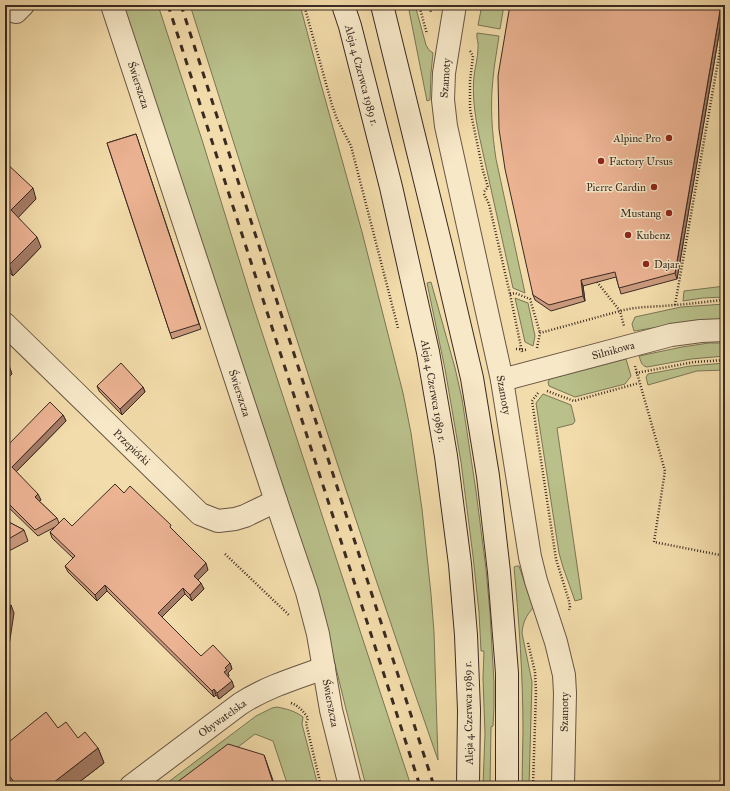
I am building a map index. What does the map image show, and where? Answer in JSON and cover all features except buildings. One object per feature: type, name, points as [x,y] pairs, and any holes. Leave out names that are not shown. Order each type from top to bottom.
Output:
[{"type":"street","points":[[9,5],[16,12],[23,5]]},
{"type":"street","name":"Świerszcza","points":[[112,5],[307,592],[318,634],[331,710],[350,786]]},
{"type":"street","name":"Aleja 4 Czerwca 1989 r.","points":[[343,5],[350,26],[391,187],[428,352],[446,456],[460,564],[466,636],[470,710],[468,786]]},
{"type":"street","points":[[382,5],[472,378],[487,469],[499,572],[507,674],[507,786]]},
{"type":"street","name":"Szamoty","points":[[455,5],[444,73],[443,100],[446,126],[502,380],[530,557],[536,581],[556,642],[564,675],[563,786]]},
{"type":"street","name":"Przepiórki","points":[[5,324],[200,514],[218,521],[235,519],[245,516],[276,501]]},
{"type":"street","name":"Silnikowa","points":[[502,380],[670,335],[725,330]]},
{"type":"street","name":"Obywatelska","points":[[131,786],[252,696],[274,686],[324,668]]},
{"type":"path","points":[[304,5],[332,105],[337,119],[351,146],[399,330]]},
{"type":"path","points":[[419,5],[428,37]]},
{"type":"path","points":[[675,306],[725,22]]},
{"type":"path","points":[[465,54],[470,50]]},
{"type":"path","points":[[481,187],[489,204],[510,294],[522,355]]},
{"type":"path","points":[[597,282],[620,311],[626,333]]},
{"type":"path","points":[[506,295],[515,293],[530,299],[540,334],[536,353]]},
{"type":"path","points":[[540,334],[631,308],[675,306],[725,300]]},
{"type":"path","points":[[636,373],[694,362],[725,360]]},
{"type":"path","points":[[634,366],[665,471],[654,542],[725,556]]},
{"type":"path","points":[[568,613],[570,607],[569,601],[556,559],[532,402],[541,390],[574,401],[639,383]]},
{"type":"path","points":[[225,554],[294,620]]},
{"type":"path","points":[[527,640],[535,672],[536,692],[533,786]]},
{"type":"path","points":[[289,702],[296,705],[308,718],[306,723],[321,786]]},
{"type":"path","points":[[634,786],[636,782]]},
{"type":"green space","points":[[123,5],[158,5],[203,143],[253,305],[411,786],[366,786],[323,615]]},
{"type":"green space","points":[[190,5],[300,5],[362,232],[403,393],[411,433],[422,509],[431,594],[434,632],[438,760],[342,478],[280,289]]},
{"type":"green space","points":[[408,5],[415,5],[426,45],[433,53],[430,100],[427,101]]},
{"type":"green space","points":[[482,5],[504,5],[500,29],[478,25]]},
{"type":"green space","points":[[477,33],[499,36],[492,89],[493,139],[525,293],[513,288],[478,128],[473,91],[478,52]]},
{"type":"green space","points":[[431,282],[462,399],[486,569],[494,683],[493,726],[491,727],[490,786],[483,786],[485,734],[483,678],[484,651],[481,651],[479,612],[473,556],[461,462],[445,369],[427,283]]},
{"type":"green space","points":[[725,286],[725,297],[683,301],[684,291]]},
{"type":"green space","points":[[515,298],[528,303],[535,336],[533,346],[525,342]]},
{"type":"green space","points":[[725,304],[725,319],[683,323],[634,331],[632,324],[635,317],[681,307]]},
{"type":"green space","points":[[709,343],[725,343],[725,356],[691,359],[647,367],[642,364],[639,356],[682,347]]},
{"type":"green space","points":[[626,359],[631,376],[625,384],[575,397],[549,386],[548,382],[550,379]]},
{"type":"green space","points":[[725,363],[725,370],[697,371],[648,385],[646,377],[648,374],[690,366]]},
{"type":"green space","points":[[543,394],[571,405],[575,421],[573,424],[557,428],[582,599],[575,601],[559,553],[536,403]]},
{"type":"green space","points":[[519,566],[533,608],[525,619],[522,633],[532,682],[529,786],[522,786],[522,690],[514,567]]},
{"type":"green space","points":[[277,707],[291,710],[303,717],[302,724],[318,786],[288,786],[273,741],[255,734],[187,786],[163,786],[256,716]]},
{"type":"railway","points":[[168,5],[420,786]]},
{"type":"railway","points":[[181,5],[434,786]]},
{"type":"place","name":"Alpine Pro","points":[[669,138]]},
{"type":"place","name":"Factory Ursus","points":[[601,161]]},
{"type":"place","name":"Pierre Cardin","points":[[654,187]]},
{"type":"place","name":"Mustang","points":[[669,213]]},
{"type":"place","name":"Kubenz","points":[[628,235]]},
{"type":"place","name":"Dajar","points":[[646,264]]}]
